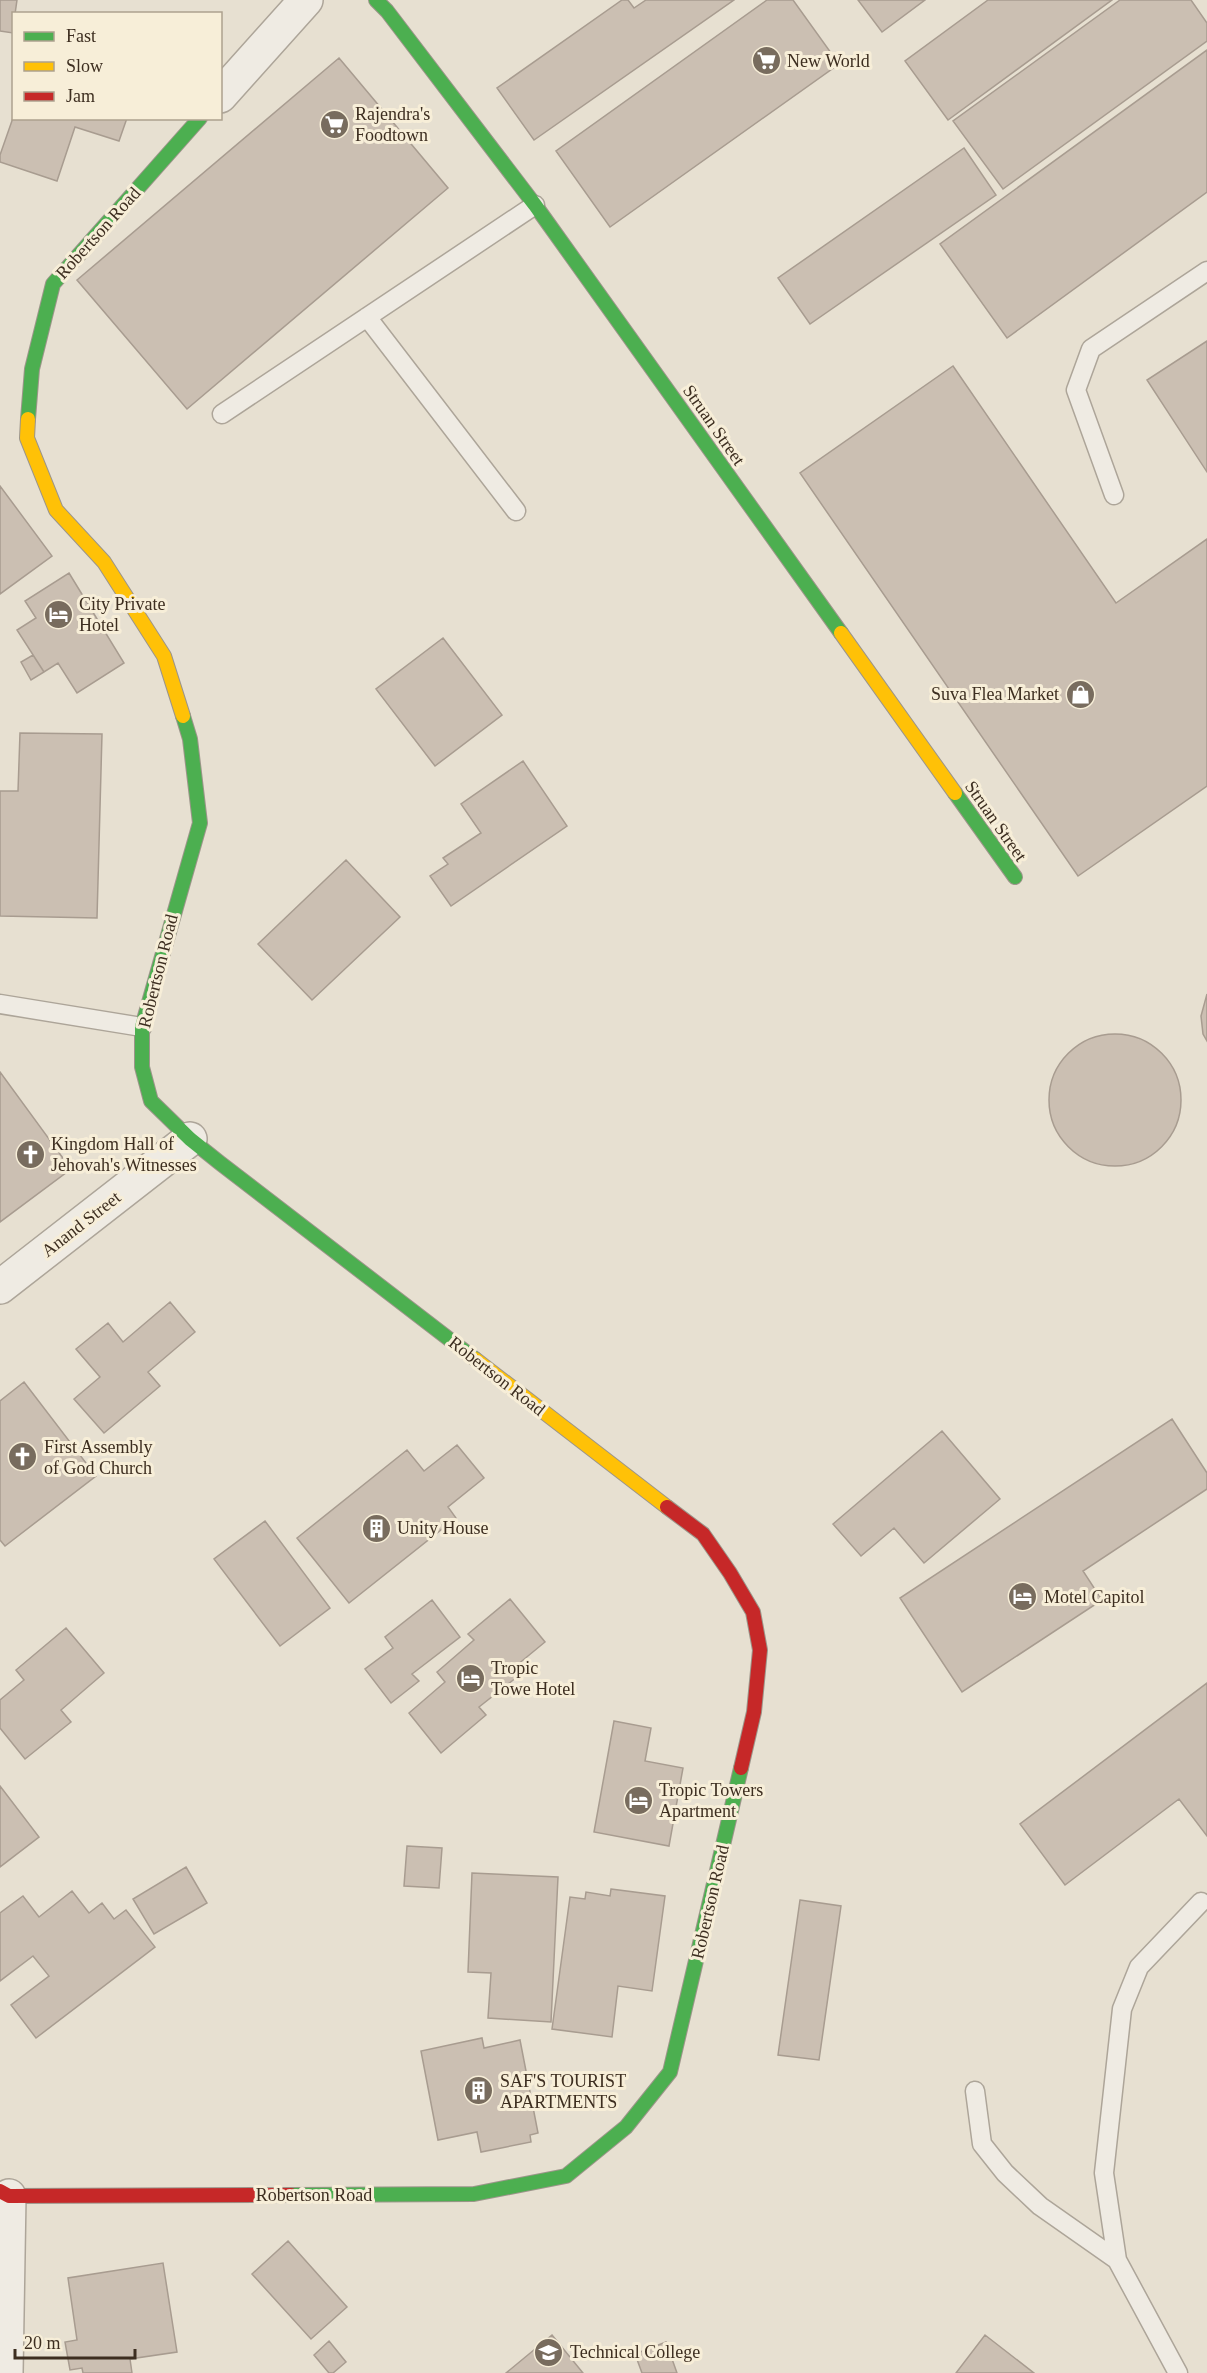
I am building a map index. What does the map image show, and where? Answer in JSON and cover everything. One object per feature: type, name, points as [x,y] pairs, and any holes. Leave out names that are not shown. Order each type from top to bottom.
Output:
[{"type":"street","points":[[222,94],[306,0]]},
{"type":"street","name":"Struan Street","points":[[376,0],[387,11],[535,205],[1014,877]]},
{"type":"street","name":"Robertson Road","points":[[5,2194],[474,2194],[566,2176],[626,2127],[670,2072],[754,1712],[760,1650],[753,1612],[703,1534],[190,1139],[152,1101],[142,1067],[142,1027],[200,823],[190,739],[164,656],[104,562],[56,510],[27,438],[32,369],[53,284],[198,120]]},
{"type":"street","name":"Anand Street","points":[[0,1287],[190,1139]]},
{"type":"street","points":[[5,2194],[6,2373]]},
{"type":"lane","points":[[222,414],[535,205]]},
{"type":"lane","points":[[1114,495],[1076,390],[1091,349],[1207,271]]},
{"type":"lane","points":[[367,317],[516,511]]},
{"type":"lane","points":[[0,1004],[142,1027]]},
{"type":"lane","points":[[1178,2373],[1117,2260],[1104,2173],[1122,2009],[1138,1967],[1201,1902]]},
{"type":"lane","points":[[975,2091],[982,2144],[1005,2173],[1040,2206],[1117,2260]]},
{"type":"building","points":[[0,0],[17,0],[15,12],[12,12],[12,33],[0,31]]},
{"type":"building","points":[[622,0],[628,0],[634,8],[646,0],[734,0],[534,140],[497,88]]},
{"type":"building","points":[[767,0],[793,0],[839,64],[610,227],[556,151]]},
{"type":"building","points":[[858,0],[925,0],[882,32]]},
{"type":"building","points":[[988,0],[1112,0],[948,120],[905,61]]},
{"type":"building","points":[[1120,0],[1191,0],[1207,23],[1207,41],[1003,189],[953,121]]},
{"type":"building","points":[[1207,50],[1207,192],[1007,338],[940,244]]},
{"type":"building","points":[[339,58],[448,188],[187,409],[77,280]]},
{"type":"building","points":[[12,120],[126,120],[119,141],[75,127],[57,181],[0,162],[0,155]]},
{"type":"building","points":[[964,148],[996,195],[810,324],[778,278]]},
{"type":"building","points":[[1207,341],[1207,472],[1147,380]]},
{"type":"building","name":"Suva Flea Market","points":[[953,366],[1116,603],[1207,539],[1207,786],[1078,876],[800,473]]},
{"type":"building","points":[[0,486],[52,556],[0,594]]},
{"type":"building","points":[[69,573],[124,663],[77,693],[58,663],[44,672],[17,630],[36,618],[25,601]]},
{"type":"building","points":[[443,638],[502,715],[435,766],[376,689]]},
{"type":"building","points":[[33,655],[44,672],[31,680],[21,662]]},
{"type":"building","points":[[20,733],[102,734],[97,918],[0,916],[0,791],[18,791]]},
{"type":"building","points":[[523,761],[567,826],[451,906],[430,876],[448,864],[443,858],[481,833],[461,804]]},
{"type":"building","points":[[346,860],[400,917],[312,1000],[258,944]]},
{"type":"building","points":[[1207,994],[1207,1041],[1203,1034],[1201,1016]]},
{"type":"building","points":[[1115,1034],[1140,1039],[1162,1053],[1176,1075],[1181,1100],[1176,1125],[1162,1147],[1140,1161],[1115,1166],[1090,1161],[1068,1147],[1054,1125],[1049,1100],[1054,1075],[1068,1053],[1090,1039]]},
{"type":"building","name":"Kingdom Hall of Jehovah's Witnesses","points":[[0,1072],[71,1169],[0,1222]]},
{"type":"building","points":[[170,1302],[195,1332],[148,1372],[160,1386],[104,1433],[74,1399],[100,1377],[76,1349],[108,1323],[123,1342]]},
{"type":"building","points":[[24,1382],[96,1476],[5,1546],[0,1540],[0,1401]]},
{"type":"building","points":[[1172,1419],[1207,1473],[1207,1489],[1083,1571],[1102,1600],[962,1692],[900,1598]]},
{"type":"building","points":[[942,1431],[1000,1499],[924,1563],[894,1528],[861,1556],[833,1524]]},
{"type":"building","name":"Unity House","points":[[457,1445],[484,1478],[448,1507],[456,1518],[349,1603],[297,1538],[407,1450],[424,1471]]},
{"type":"building","points":[[265,1521],[330,1608],[280,1646],[214,1559]]},
{"type":"building","points":[[510,1599],[545,1642],[511,1670],[517,1677],[479,1707],[486,1715],[441,1753],[409,1713],[445,1682],[437,1672],[474,1640],[468,1634]]},
{"type":"building","points":[[432,1600],[460,1637],[412,1674],[419,1681],[391,1703],[365,1669],[393,1648],[385,1637]]},
{"type":"building","points":[[66,1628],[104,1673],[61,1710],[71,1722],[25,1759],[0,1728],[0,1700],[24,1680],[16,1670]]},
{"type":"building","points":[[1207,1683],[1207,1836],[1179,1799],[1065,1885],[1020,1824]]},
{"type":"building","name":"Tropic Towers Apartment","points":[[614,1721],[651,1728],[645,1761],[683,1768],[669,1846],[594,1832]]},
{"type":"building","points":[[0,1786],[39,1837],[0,1867]]},
{"type":"building","points":[[407,1846],[442,1848],[439,1888],[404,1886]]},
{"type":"building","points":[[186,1867],[207,1903],[154,1934],[133,1899]]},
{"type":"building","points":[[472,1873],[558,1877],[551,2022],[488,2018],[491,1973],[468,1972]]},
{"type":"building","points":[[611,1889],[665,1896],[652,1991],[618,1986],[612,2037],[552,2029],[570,1897],[585,1899],[586,1892],[610,1896]]},
{"type":"building","points":[[72,1891],[89,1913],[102,1903],[114,1919],[126,1910],[155,1947],[36,2038],[11,2005],[49,1976],[33,1956],[0,1981],[0,1913],[23,1896],[39,1917]]},
{"type":"building","points":[[800,1900],[841,1906],[819,2060],[778,2055]]},
{"type":"building","name":"SAF'S TOURIST APARTMENTS","points":[[482,2038],[484,2048],[520,2040],[538,2133],[530,2135],[531,2142],[481,2152],[477,2132],[438,2140],[421,2051]]},
{"type":"building","points":[[288,2241],[347,2307],[311,2339],[252,2274]]},
{"type":"building","points":[[163,2263],[177,2352],[130,2359],[132,2373],[83,2373],[82,2368],[70,2370],[65,2342],[77,2340],[68,2278]]},
{"type":"building","name":"Technical College","points":[[552,2335],[583,2373],[506,2373]]},
{"type":"building","points":[[985,2335],[1034,2373],[956,2373]]},
{"type":"building","points":[[329,2341],[346,2362],[333,2373],[329,2373],[314,2355]]},
{"type":"building","points":[[666,2342],[677,2373],[642,2373],[635,2354]]},
{"type":"traffic: fast","points":[[376,0],[387,11],[535,205],[841,633]]},
{"type":"traffic: fast","points":[[28,419],[32,369],[53,284],[198,120]]},
{"type":"traffic: fast","points":[[183,716],[190,739],[200,823],[142,1027],[142,1067],[151,1101],[190,1139],[220,1163],[475,1359]]},
{"type":"traffic: fast","points":[[955,793],[1015,877]]},
{"type":"traffic: fast","points":[[291,2195],[474,2194],[566,2176],[626,2127],[670,2072],[741,1768]]},
{"type":"traffic: slow","points":[[28,419],[27,438],[56,510],[104,562],[164,656],[183,716]]},
{"type":"traffic: slow","points":[[841,633],[955,793]]},
{"type":"traffic: slow","points":[[475,1359],[667,1507]]},
{"type":"traffic: jam","points":[[667,1507],[703,1534],[753,1612],[760,1650],[754,1712],[741,1768]]},
{"type":"traffic: jam","points":[[0,2191],[9,2196],[291,2195]]},
{"type":"place","name":"New World","points":[[766,61]]},
{"type":"place","name":"Rajendra's Foodtown","points":[[334,124]]},
{"type":"place","name":"City Private Hotel","points":[[58,614]]},
{"type":"place","name":"Suva Flea Market","points":[[1080,694]]},
{"type":"place","name":"Kingdom Hall of Jehovah's Witnesses","points":[[30,1154]]},
{"type":"place","name":"First Assembly of God Church","points":[[23,1457]]},
{"type":"place","name":"Unity House","points":[[376,1528]]},
{"type":"place","name":"Motel Capitol","points":[[1023,1597]]},
{"type":"place","name":"Tropic Towe Hotel","points":[[470,1678]]},
{"type":"place","name":"Tropic Towers Apartment","points":[[638,1800]]},
{"type":"place","name":"SAF'S TOURIST APARTMENTS","points":[[479,2091]]},
{"type":"place","name":"Technical College","points":[[549,2352]]}]
